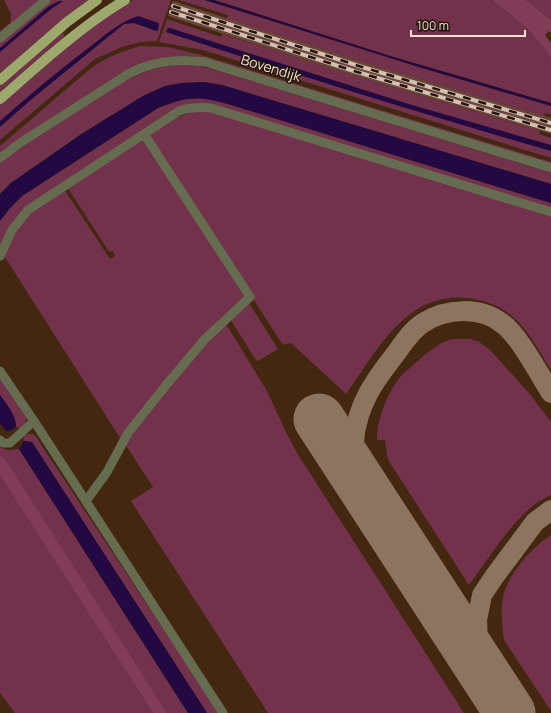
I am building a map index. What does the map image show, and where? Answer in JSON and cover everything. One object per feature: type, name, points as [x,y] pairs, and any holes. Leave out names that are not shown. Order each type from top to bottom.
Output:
[{"type":"main road","points":[[0,80],[67,22],[97,0]]},
{"type":"main road","points":[[0,99],[62,45],[97,18],[125,0]]},
{"type":"street","points":[[0,38],[46,0]]},
{"type":"street","name":"Bovendijk","points":[[0,158],[20,143],[128,74],[141,67],[159,62],[176,60],[205,62],[551,168]]},
{"type":"street","points":[[0,256],[12,230],[28,210],[179,111],[194,107],[211,108],[551,212]]},
{"type":"street","points":[[86,501],[107,472],[128,433],[167,384],[206,339],[250,297],[144,134]]},
{"type":"street","points":[[0,371],[223,713]]},
{"type":"street","points":[[0,440],[3,444],[10,443],[34,421]]},
{"type":"shaded area","points":[[4,0],[43,0],[0,35],[0,31],[10,23],[11,14]]},
{"type":"shaded area","points":[[50,0],[89,0],[30,47],[0,74],[0,41]]},
{"type":"shaded area","points":[[133,0],[171,0],[157,41],[140,42],[122,47],[95,59],[0,140],[0,104],[23,83],[96,24]]},
{"type":"shaded area","points":[[179,0],[205,0],[419,67],[551,106],[551,114],[545,113],[544,116],[363,62],[227,19],[228,15]]},
{"type":"shaded area","points":[[205,0],[214,0],[390,56],[551,103],[551,106],[419,67]]},
{"type":"shaded area","points":[[214,0],[492,0],[527,28],[551,57],[551,103],[390,56]]},
{"type":"shaded area","points":[[492,0],[526,0],[550,19],[551,33],[549,31],[545,35],[551,43],[551,57],[527,28]]},
{"type":"shaded area","points":[[526,0],[551,0],[551,20],[550,19]]},
{"type":"shaded area","points":[[59,1],[63,1],[51,9],[0,52],[0,48],[49,6]]},
{"type":"shaded area","points":[[138,16],[159,23],[158,30],[156,31],[134,23],[124,24],[33,98],[0,127],[0,121],[54,75],[111,30]]},
{"type":"shaded area","points":[[167,19],[221,37],[222,34],[352,75],[540,131],[539,134],[551,138],[551,158],[203,50],[159,42]]},
{"type":"shaded area","points":[[168,28],[405,103],[551,145],[551,151],[262,63],[166,32]]},
{"type":"shaded area","points":[[61,33],[64,34],[64,37],[0,92],[0,86]]},
{"type":"shaded area","points":[[140,46],[168,47],[201,55],[551,162],[551,164],[193,56],[156,59],[130,68],[0,152],[0,146],[91,68],[115,55]]},
{"type":"shaded area","points":[[176,65],[196,65],[222,72],[551,173],[551,184],[222,85],[203,82],[165,86],[143,96],[83,133],[11,183],[0,194],[0,163],[8,156],[122,82],[148,71]]},
{"type":"shaded area","points":[[203,82],[222,85],[551,184],[551,203],[228,104],[193,98],[177,101],[158,108],[22,196],[0,221],[0,194],[11,183],[83,133],[143,96],[165,86],[181,83]]},
{"type":"shaded area","points":[[208,98],[551,203],[551,209],[194,104],[35,203],[0,250],[0,221],[22,196],[158,108],[185,99]]},
{"type":"shaded area","points":[[199,110],[220,113],[551,215],[551,370],[525,330],[504,310],[492,304],[474,299],[446,298],[427,304],[410,314],[395,327],[369,360],[346,394],[291,343],[284,345],[281,342],[148,136],[179,117]]},
{"type":"shaded area","points":[[144,139],[245,298],[122,441],[3,254],[13,234],[25,216],[64,189],[110,259],[115,256],[113,251],[110,252],[108,250],[67,187]]},
{"type":"shaded area","points":[[249,303],[278,349],[258,361],[230,319]]},
{"type":"shaded area","points":[[226,324],[267,391],[297,453],[464,713],[268,713],[131,501],[153,487],[125,444],[191,359]]},
{"type":"shaded area","points":[[453,339],[470,339],[479,342],[490,350],[529,393],[551,422],[551,495],[535,504],[517,521],[469,585],[390,463],[387,456],[385,440],[377,440],[377,432],[381,415],[391,391],[400,377],[432,349]]},
{"type":"shaded area","points":[[0,374],[27,417],[25,423],[20,429],[16,426],[14,417],[1,397]]},
{"type":"shaded area","points":[[0,395],[10,409],[16,422],[16,426],[11,430],[6,431],[0,424]]},
{"type":"shaded area","points":[[33,434],[36,437],[219,713],[207,713],[32,442],[24,441],[23,436]]},
{"type":"shaded area","points":[[24,441],[32,442],[207,713],[188,713],[19,449]]},
{"type":"shaded area","points":[[0,447],[7,450],[19,449],[188,713],[167,713],[0,455]]},
{"type":"shaded area","points":[[0,455],[5,459],[167,713],[153,713],[0,475]]},
{"type":"shaded area","points":[[0,475],[153,713],[15,713],[0,693]]},
{"type":"shaded area","points":[[551,535],[551,711],[504,640],[502,610],[504,593],[517,568],[537,546]]},
{"type":"building","points":[[173,1],[363,62],[551,118],[551,134],[352,75],[168,16]]},
{"type":"taxiway","points":[[371,499],[359,470],[355,455],[354,441],[359,415],[368,393],[381,373],[408,336],[423,323],[442,314],[463,311],[484,314],[494,318],[503,324],[516,338],[529,356],[551,393]]},
{"type":"taxiway","points":[[497,694],[486,668],[478,643],[477,620],[482,595],[535,522],[551,510]]},
{"type":"runway","points":[[319,419],[510,713]]},
{"type":"railway","points":[[173,6],[362,67],[551,123]]},
{"type":"railway","points":[[171,12],[354,71],[551,130]]}]
